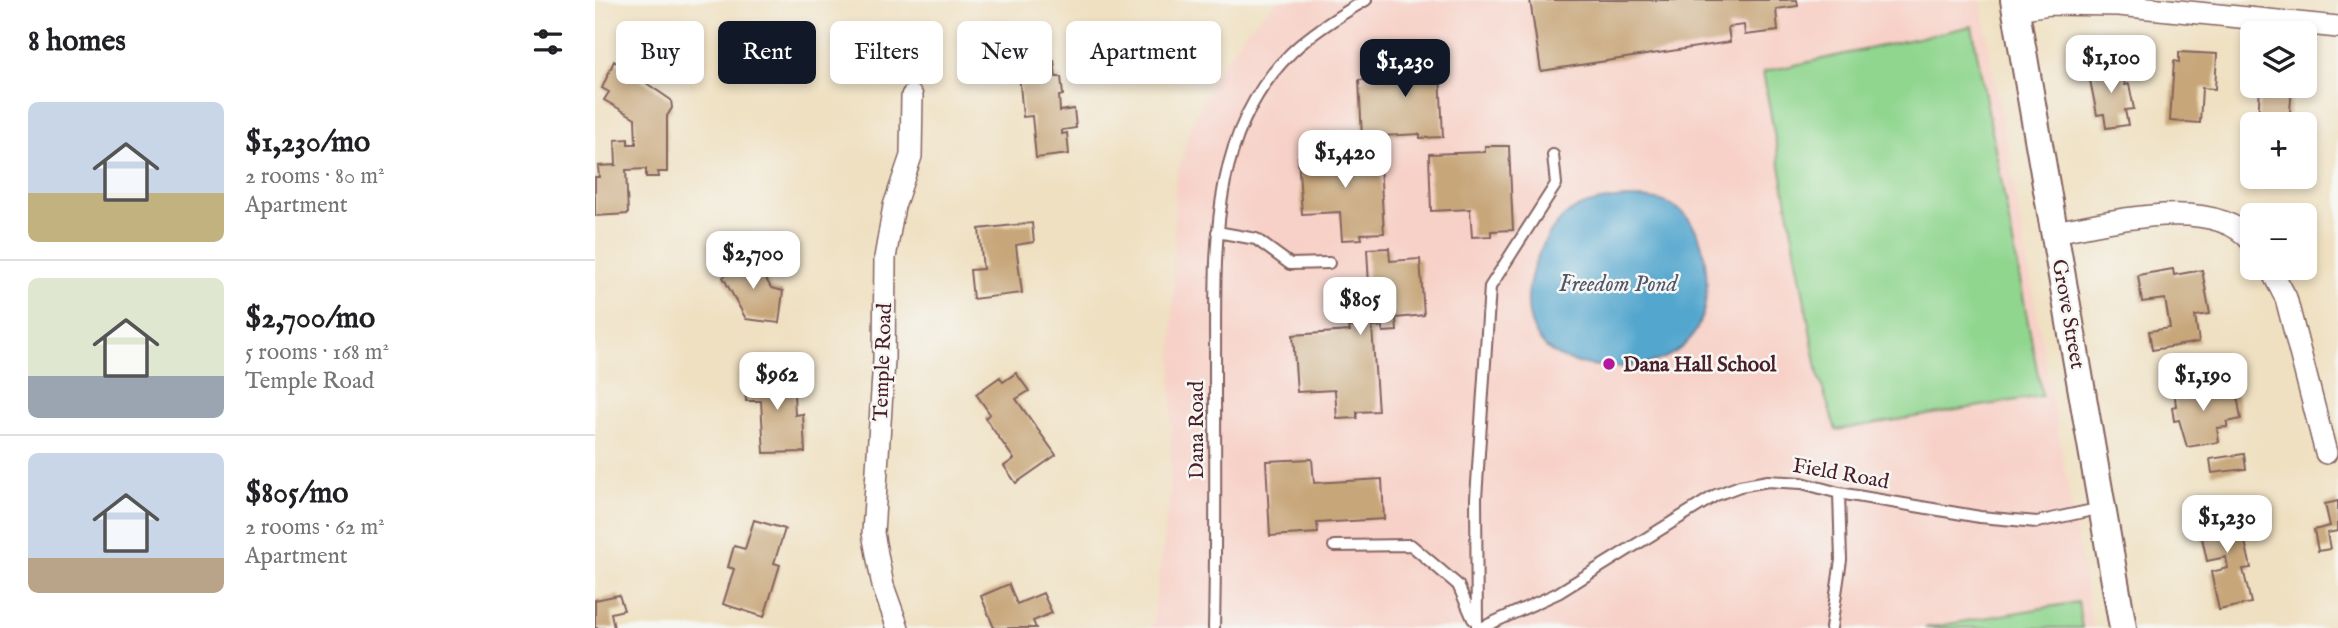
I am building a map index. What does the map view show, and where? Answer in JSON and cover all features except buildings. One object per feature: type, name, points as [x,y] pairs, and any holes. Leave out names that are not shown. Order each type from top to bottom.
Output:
[{"type":"street","points":[[2015,5],[2255,9],[2338,27]]},
{"type":"street","name":"Grove Street","points":[[2015,5],[2123,628]]},
{"type":"street","name":"Temple Road","points":[[898,628],[883,586],[873,533],[884,360],[884,258],[894,206],[911,156],[912,96]]},
{"type":"street","points":[[2055,232],[2144,216],[2200,215],[2219,219],[2240,229]]},
{"type":"street","points":[[2276,280],[2285,298],[2326,453]]},
{"type":"lane","name":"Dana Road","points":[[1214,628],[1217,232],[1226,169],[1242,126],[1263,89],[1293,52],[1366,0]]},
{"type":"lane","points":[[1478,628],[1476,498],[1490,287],[1556,184],[1553,155]]},
{"type":"lane","points":[[1217,232],[1256,239],[1290,264],[1329,263]]},
{"type":"lane","name":"Field Road","points":[[1478,628],[1558,593],[1716,495],[1740,485],[1768,481],[1802,483],[1839,493],[1980,517],[2037,522],[2102,508]]},
{"type":"lane","points":[[1831,628],[1841,560],[1839,493]]},
{"type":"lane","points":[[1334,545],[1401,544],[1418,549],[1458,584],[1478,628]]},
{"type":"shaded area","name":"Dana Hall School","points":[[1278,0],[1981,0],[2093,628],[1152,628],[1170,494],[1175,182],[1190,129],[1210,84],[1221,84],[1221,66],[1247,30]]},
{"type":"green space","points":[[1972,26],[2042,396],[1836,430],[1818,374],[1763,72]]},
{"type":"green space","points":[[2078,602],[2082,628],[1925,628]]},
{"type":"water","name":"Freedom Pond","points":[[1627,198],[1667,203],[1678,209],[1691,222],[1702,245],[1706,270],[1706,297],[1701,319],[1691,337],[1678,350],[1660,360],[1616,367],[1568,360],[1551,351],[1539,339],[1531,324],[1528,307],[1533,269],[1551,231],[1569,212],[1594,202]]},
{"type":"place","name":"Dana Hall School","points":[[1609,364]]}]
